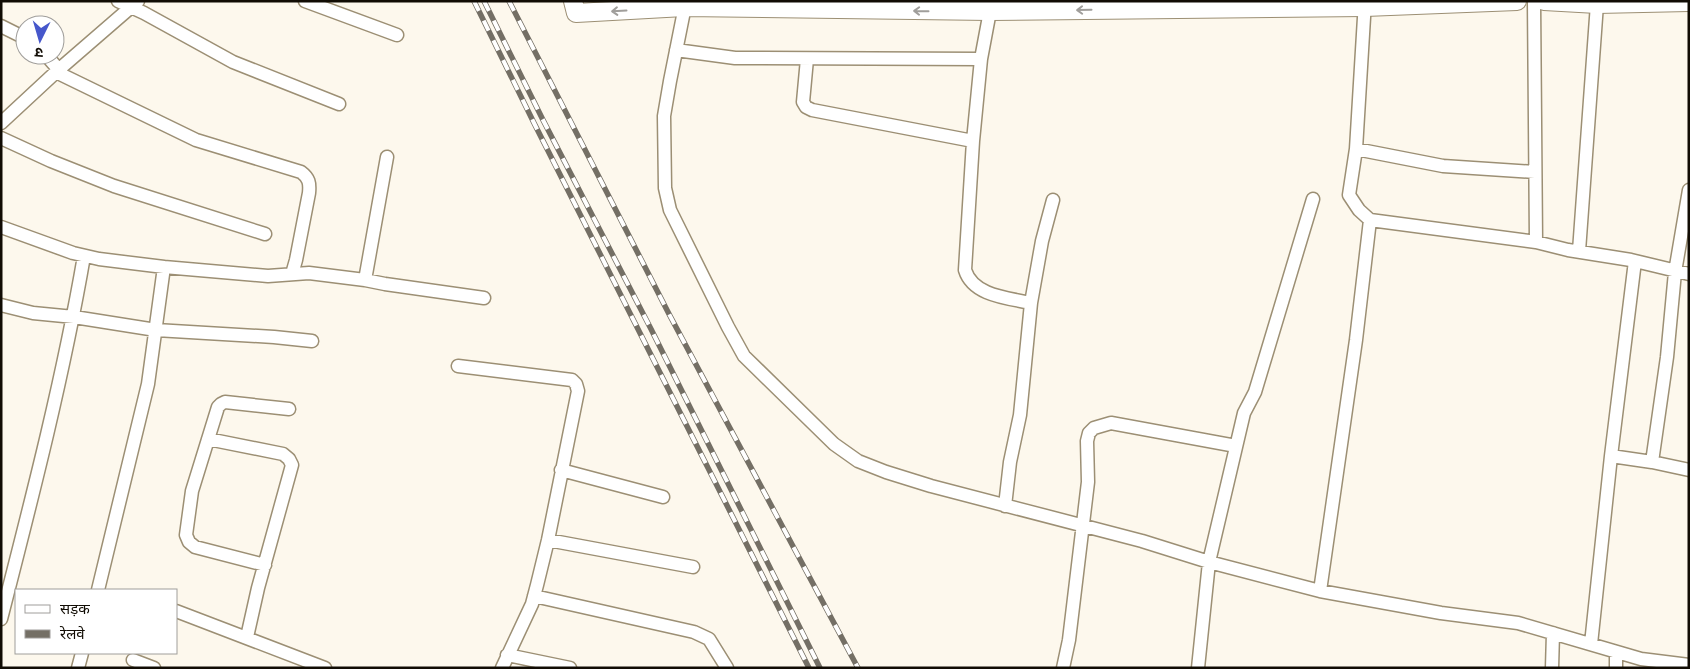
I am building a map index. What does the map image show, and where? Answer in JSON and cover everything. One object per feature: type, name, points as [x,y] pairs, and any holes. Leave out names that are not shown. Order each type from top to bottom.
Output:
[{"type":"street","points":[[118,1],[134,5],[144,13],[233,62],[339,104]]},
{"type":"street","points":[[305,1],[397,35]]},
{"type":"street","points":[[575,7],[685,4],[991,6],[1365,4],[1517,1]]},
{"type":"street","points":[[1534,1],[1536,242]]},
{"type":"street","points":[[1544,1],[1597,4],[1689,2]]},
{"type":"street","points":[[685,4],[664,116],[665,188],[670,210],[744,356],[834,444],[858,462],[931,486],[1142,541],[1209,562],[1320,591],[1441,613],[1518,623],[1616,652],[1649,660],[1689,665]]},
{"type":"street","points":[[1365,4],[1356,149],[1349,196],[1358,210],[1370,220],[1536,242],[1635,261],[1689,274]]},
{"type":"street","points":[[1579,251],[1597,4]]},
{"type":"street","points":[[4,118],[134,5]]},
{"type":"street","points":[[991,6],[981,59],[964,262],[967,276],[979,289],[1031,303]]},
{"type":"street","points":[[1,26],[15,33]]},
{"type":"street","points":[[676,50],[735,58],[981,59]]},
{"type":"street","points":[[807,59],[803,102],[806,107],[812,110],[973,140]]},
{"type":"street","points":[[53,65],[57,71],[196,140],[301,172],[308,177],[309,193],[292,274]]},
{"type":"street","points":[[1,138],[51,161],[114,186],[265,234]]},
{"type":"street","points":[[1356,149],[1443,166],[1535,172]]},
{"type":"street","points":[[365,280],[386,158]]},
{"type":"street","points":[[1652,462],[1667,357],[1675,272],[1689,190]]},
{"type":"street","points":[[1198,668],[1209,562],[1244,413],[1254,392],[1313,199]]},
{"type":"street","points":[[1004,506],[1010,462],[1020,415],[1031,303],[1042,242],[1054,200]]},
{"type":"street","points":[[1320,591],[1356,340],[1370,220]]},
{"type":"street","points":[[1,227],[73,253],[99,260],[164,268],[268,276],[309,273],[484,298]]},
{"type":"street","points":[[1,619],[40,466],[74,317],[84,256]]},
{"type":"street","points":[[1591,644],[1611,456],[1635,261]]},
{"type":"street","points":[[101,589],[148,384],[164,268]]},
{"type":"street","points":[[1,305],[33,313],[74,317],[156,330],[312,341]]},
{"type":"street","points":[[458,366],[572,380],[576,384],[578,391],[548,540],[534,596],[502,668]]},
{"type":"street","points":[[265,565],[195,546],[189,542],[186,536],[192,491],[220,404],[226,402],[289,409]]},
{"type":"street","points":[[1063,668],[1069,640],[1088,482],[1087,441],[1089,433],[1094,428],[1111,423],[1236,446]]},
{"type":"street","points":[[208,440],[283,454],[292,465],[247,637]]},
{"type":"street","points":[[1611,456],[1689,470]]},
{"type":"street","points":[[562,470],[663,497]]},
{"type":"street","points":[[548,540],[693,567]]},
{"type":"street","points":[[534,596],[694,632],[710,639],[727,668]]},
{"type":"street","points":[[178,612],[325,668]]},
{"type":"street","points":[[1552,668],[1553,633]]},
{"type":"street","points":[[1616,652],[1616,668]]},
{"type":"street","points":[[78,668],[82,654]]},
{"type":"street","points":[[507,655],[570,668]]},
{"type":"street","points":[[133,660],[154,668]]},
{"type":"railway","points":[[474,1],[809,668]]},
{"type":"railway","points":[[484,1],[651,329],[820,668]]},
{"type":"railway","points":[[509,1],[669,314],[858,668]]}]
